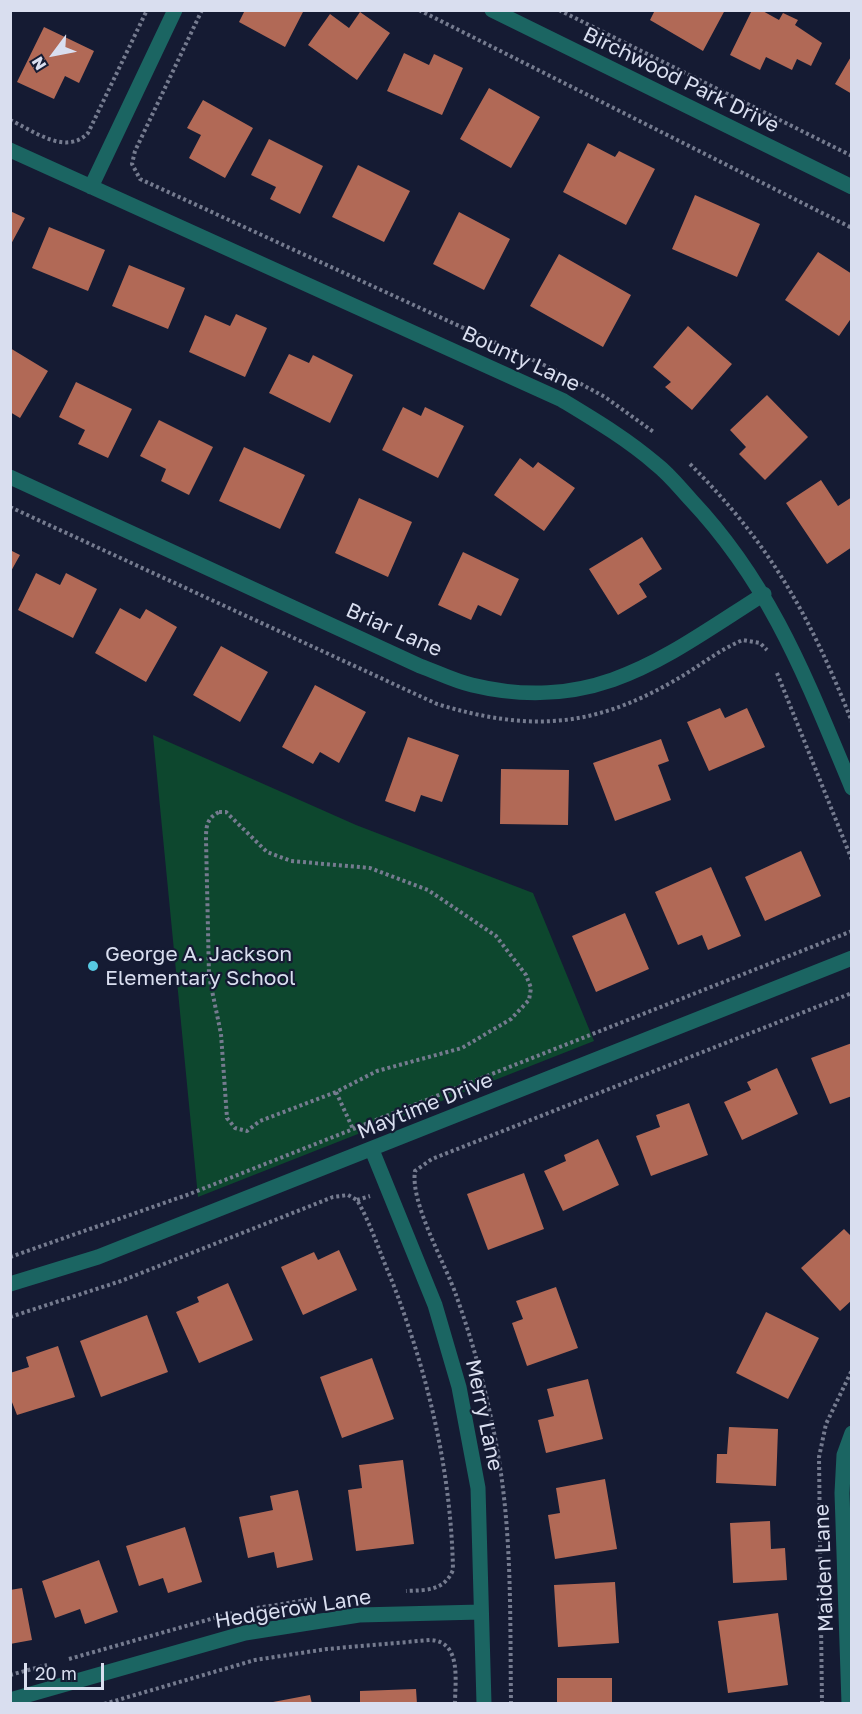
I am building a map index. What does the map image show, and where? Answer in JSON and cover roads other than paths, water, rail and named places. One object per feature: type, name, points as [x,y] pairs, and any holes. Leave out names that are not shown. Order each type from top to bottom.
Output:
[{"type":"street","points":[[91,187],[175,10]]},
{"type":"street","name":"Birchwood Park Drive","points":[[492,10],[852,187]]},
{"type":"street","name":"Bounty Lane","points":[[10,150],[562,400],[617,434],[658,465],[718,529],[764,594],[797,657],[852,788]]},
{"type":"street","name":"Briar Lane","points":[[10,477],[420,666],[471,685],[533,694],[602,686],[646,668],[764,594]]},
{"type":"street","name":"Maytime Drive","points":[[10,1284],[98,1257],[852,958]]},
{"type":"street","name":"Merry Lane","points":[[372,1150],[435,1305],[459,1386],[478,1488],[484,1704]]},
{"type":"street","name":"Maiden Lane","points":[[849,1704],[850,1631],[842,1493],[844,1455],[852,1433]]},
{"type":"street","name":"Hedgerow Lane","points":[[10,1700],[245,1633],[359,1616],[482,1612]]},
{"type":"place","name":"George A. Jackson Elementary School","points":[[93,966]]}]
